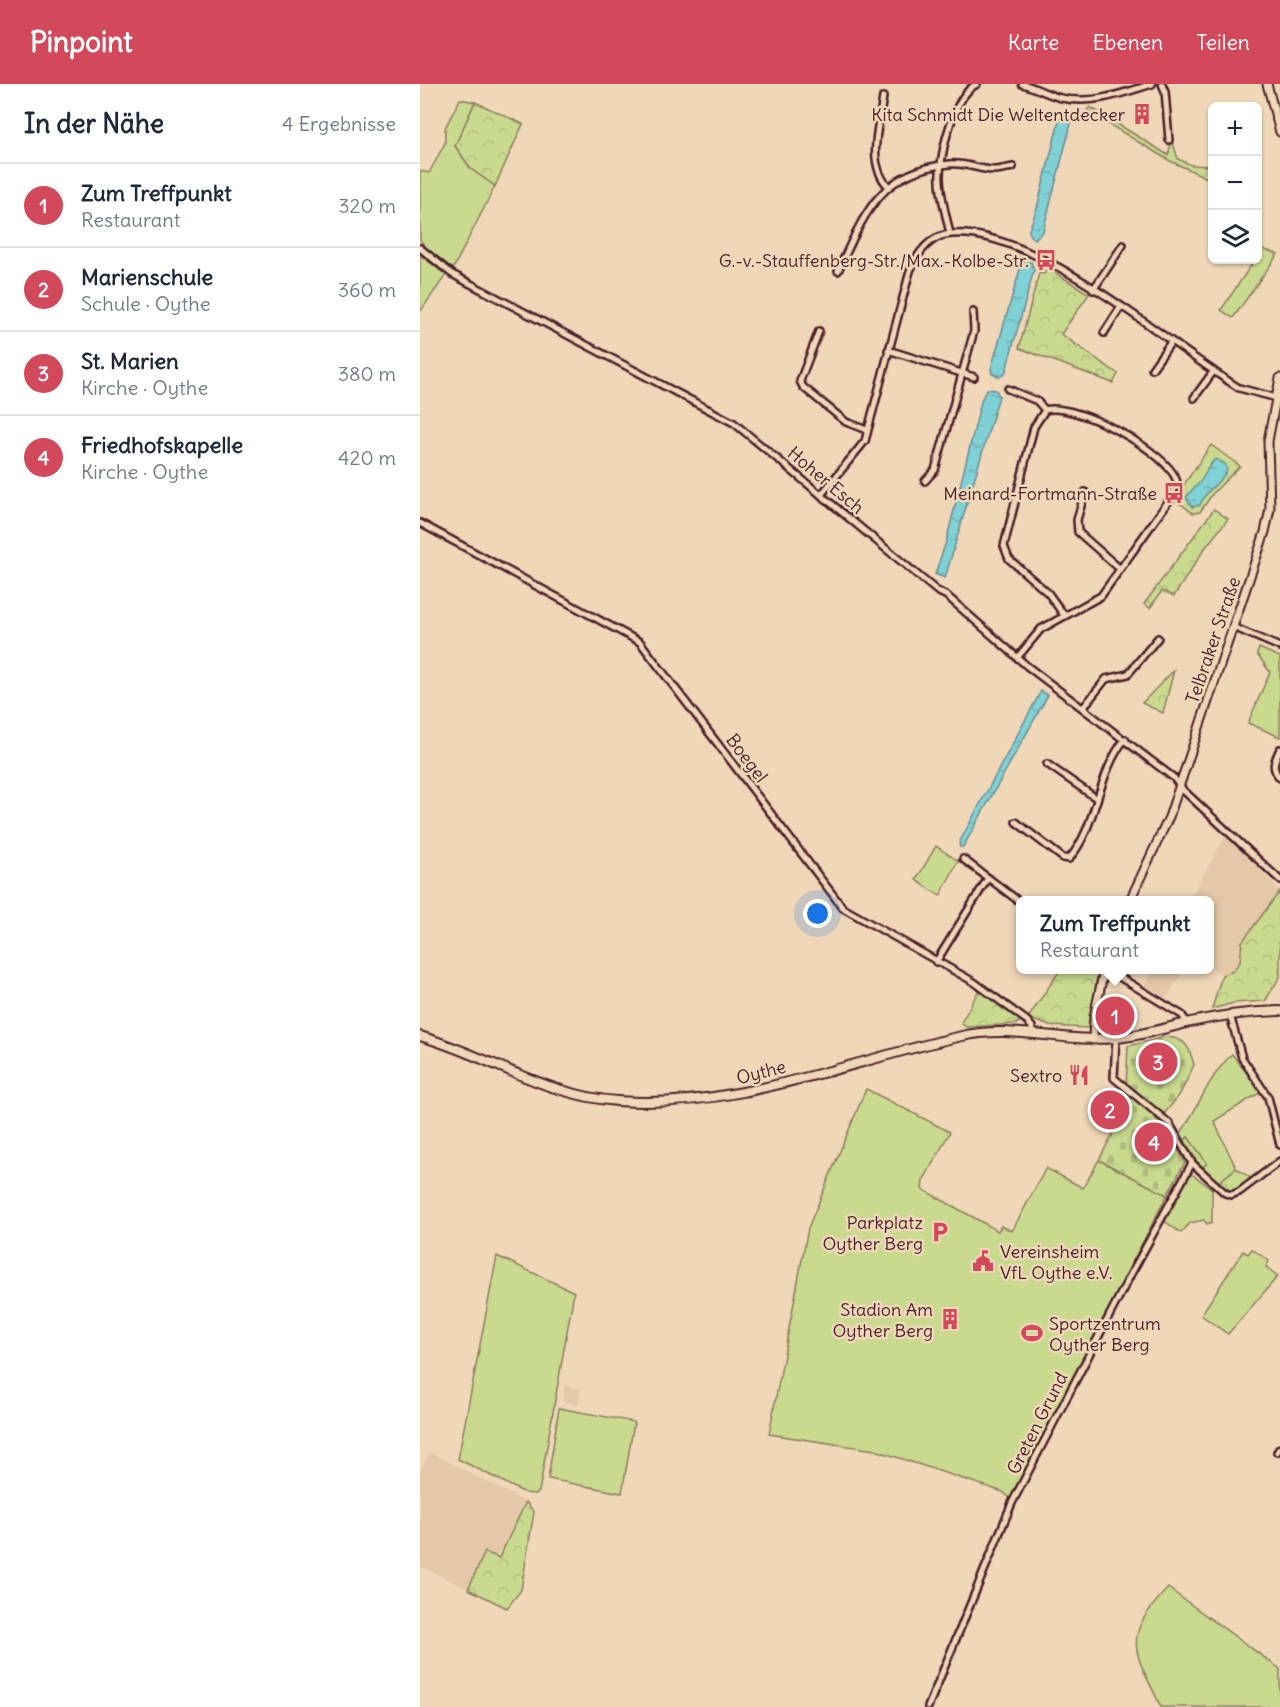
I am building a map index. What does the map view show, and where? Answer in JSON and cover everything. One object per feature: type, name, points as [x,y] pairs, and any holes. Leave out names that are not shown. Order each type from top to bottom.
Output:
[{"type":"main road","name":"Oythe","points":[[420,1036],[582,1095],[615,1101],[660,1103],[729,1096],[965,1035],[998,1032],[1032,1033],[1093,1040],[1116,1038],[1230,1015],[1280,1011]]},
{"type":"street","points":[[950,234],[942,199],[942,166],[957,107],[962,96],[977,84]]},
{"type":"street","points":[[1023,84],[1061,98],[1081,100],[1103,98],[1152,84]]},
{"type":"street","points":[[1162,84],[1165,91],[1169,140]]},
{"type":"street","points":[[1268,84],[1280,132]]},
{"type":"street","points":[[883,97],[875,163],[888,186]]},
{"type":"street","points":[[838,272],[865,214],[888,186],[916,172],[942,166],[970,165],[994,170],[1013,167]]},
{"type":"street","points":[[821,495],[862,447],[910,271],[918,252],[932,240],[950,234],[988,238],[1026,250],[1093,290],[1239,388],[1278,393]]},
{"type":"street","points":[[1093,290],[1123,244]]},
{"type":"street","name":"Hoher Esch","points":[[420,248],[452,274],[734,423],[937,591],[956,603],[1017,658],[1125,739],[1180,784],[1280,880]]},
{"type":"street","points":[[1104,333],[1120,308]]},
{"type":"street","points":[[925,481],[934,470],[963,372],[974,331],[973,312]]},
{"type":"street","points":[[819,330],[800,381],[803,387],[846,422],[867,430]]},
{"type":"street","points":[[1152,369],[1171,342]]},
{"type":"street","points":[[888,350],[974,377]]},
{"type":"street","points":[[1194,398],[1213,372]]},
{"type":"street","name":"Telbraker Straße","points":[[1132,896],[1156,848],[1180,784],[1268,520],[1267,450],[1280,378]]},
{"type":"street","points":[[1008,389],[1037,401],[1045,410]]},
{"type":"street","points":[[1017,658],[1041,630],[1101,596],[1174,493],[1177,483],[1176,475],[1166,464],[1107,425],[1066,409],[1053,408],[1045,410],[1034,427],[1004,546],[1009,559],[1048,593],[1064,615]]},
{"type":"street","points":[[1085,492],[1077,519],[1078,532],[1120,568]]},
{"type":"street","name":"Boegel","points":[[420,523],[640,642],[837,902],[851,914],[981,986],[1026,1020],[1032,1027],[1032,1033]]},
{"type":"street","points":[[1233,627],[1280,647]]},
{"type":"street","points":[[1083,708],[1106,679],[1128,674],[1158,638]]},
{"type":"street","points":[[1016,822],[1063,858],[1069,859],[1093,811],[1096,798],[1118,747],[1125,739]]},
{"type":"street","points":[[1280,749],[1273,764],[1274,771],[1280,778]]},
{"type":"street","points":[[1047,764],[1096,798]]},
{"type":"street","points":[[963,859],[1016,899]]},
{"type":"street","points":[[936,962],[988,878]]},
{"type":"street","points":[[1093,1040],[1094,1017],[1105,974]]},
{"type":"street","points":[[1114,974],[1182,1015],[1186,1023]]},
{"type":"street","points":[[1230,1015],[1242,1058],[1268,1097],[1280,1145]]},
{"type":"street","points":[[1116,1038],[1114,1078],[1168,1123],[1192,1163],[1225,1193],[1232,1195],[1239,1192],[1280,1161]]},
{"type":"street","name":"Greten Grund","points":[[928,1707],[1012,1503],[1132,1272],[1192,1163]]},
{"type":"shaded area","points":[[1226,835],[1280,891],[1242,942],[1240,962],[1233,971],[1222,975],[1214,970],[1214,896],[1191,896]]},
{"type":"shaded area","points":[[1152,974],[1182,974],[1166,999],[1144,986]]},
{"type":"shaded area","points":[[564,1385],[581,1389],[578,1405],[563,1402]]},
{"type":"shaded area","points":[[430,1452],[526,1502],[499,1559],[485,1552],[468,1589],[420,1566],[420,1472]]},
{"type":"green space","points":[[460,99],[475,102],[455,146],[471,169],[495,186],[453,269],[430,252],[420,240],[420,171],[429,173],[445,143],[445,128]]},
{"type":"green space","points":[[475,102],[523,124],[495,186],[471,169],[455,146]]},
{"type":"green space","points":[[1090,107],[1168,155],[1172,140],[1178,159],[1191,165],[1208,166],[1208,178],[1170,161],[1087,111]]},
{"type":"green space","points":[[1262,249],[1278,254],[1233,318],[1221,310],[1252,264],[1262,264]]},
{"type":"green space","points":[[420,255],[446,275],[420,312]]},
{"type":"green space","points":[[1048,268],[1089,294],[1061,334],[1118,374],[1113,383],[1019,348],[1039,273],[1044,274]]},
{"type":"green space","points":[[1211,445],[1240,466],[1213,493],[1200,512],[1193,513],[1174,499]]},
{"type":"green space","points":[[1214,509],[1228,519],[1205,548],[1174,596],[1162,591],[1150,608],[1144,604]]},
{"type":"green space","points":[[1259,648],[1280,657],[1280,737],[1248,723],[1270,672],[1257,654]]},
{"type":"green space","points":[[1174,670],[1163,713],[1142,703]]},
{"type":"green space","points":[[936,846],[958,861],[940,896],[916,880]]},
{"type":"green space","points":[[1280,891],[1280,977],[1265,1001],[1234,1003],[1212,1009],[1222,975],[1233,971],[1240,962],[1242,942]]},
{"type":"green space","points":[[1057,974],[1098,974],[1088,1028],[1050,1026],[1028,1018]]},
{"type":"green space","points":[[979,990],[1023,1020],[1016,1024],[966,1027],[961,1023]]},
{"type":"green space","points":[[1165,1037],[1178,1039],[1186,1044],[1194,1065],[1180,1094],[1164,1114],[1126,1086],[1128,1046]]},
{"type":"green space","points":[[1232,1054],[1261,1092],[1214,1121],[1236,1168],[1218,1183],[1201,1169],[1188,1137],[1185,1140],[1181,1133],[1210,1082]]},
{"type":"green space","points":[[866,1089],[950,1132],[923,1181],[922,1189],[998,1231],[1001,1226],[1012,1231],[1046,1168],[1083,1188],[1099,1160],[1167,1195],[1011,1499],[1003,1492],[875,1450],[769,1434],[808,1228]]},
{"type":"green space","points":[[1128,1094],[1161,1124],[1185,1162],[1167,1195],[1099,1160],[1113,1133],[1110,1130]]},
{"type":"green space","points":[[1188,1137],[1207,1163],[1201,1169],[1185,1140]]},
{"type":"green space","points":[[1236,1168],[1252,1179],[1233,1192],[1218,1183]]},
{"type":"green space","points":[[1189,1172],[1212,1189],[1212,1222],[1207,1224],[1204,1220],[1190,1223],[1181,1233],[1163,1220]]},
{"type":"green space","points":[[1252,1249],[1269,1261],[1266,1267],[1278,1276],[1228,1334],[1201,1315],[1243,1251],[1248,1254]]},
{"type":"green space","points":[[497,1256],[574,1292],[539,1492],[536,1494],[525,1493],[458,1459]]},
{"type":"green space","points":[[559,1408],[634,1422],[622,1493],[548,1479]]},
{"type":"green space","points":[[526,1502],[534,1512],[521,1590],[507,1608],[468,1589],[485,1552],[499,1558]]},
{"type":"green space","points":[[1168,1588],[1280,1669],[1280,1707],[1161,1707],[1144,1672],[1136,1645],[1143,1620]]},
{"type":"water","points":[[1066,110],[1072,113],[1072,120],[1043,231],[1035,239],[1030,236],[1029,230],[1037,208],[1061,113]]},
{"type":"water","points":[[1022,262],[1031,262],[1034,270],[1005,374],[999,377],[992,374],[991,369]]},
{"type":"water","points":[[987,389],[996,390],[999,396],[945,578],[935,574],[946,542],[982,398]]},
{"type":"water","points":[[1216,459],[1225,464],[1227,470],[1206,494],[1200,505],[1192,507],[1186,498]]},
{"type":"water","points":[[1041,691],[1048,695],[963,847],[960,847],[959,843]]},
{"type":"place","name":"Kita Schmidt Die Weltentdecker","points":[[1142,114]]},
{"type":"place","name":"G.-v.-Stauffenberg-Str./Max.-Kolbe-Str.","points":[[1046,260]]},
{"type":"place","name":"Meinard-Fortmann-Straße","points":[[1174,493]]},
{"type":"place","name":"Zum Treffpunkt","points":[[1115,1016]]},
{"type":"place","name":"St. Marien","points":[[1158,1062]]},
{"type":"place","name":"Sextro","points":[[1079,1075]]},
{"type":"place","name":"Marienschule","points":[[1110,1110]]},
{"type":"place","name":"Friedhofskapelle","points":[[1154,1142]]},
{"type":"place","name":"Parkplatz Oyther Berg","points":[[940,1232]]},
{"type":"place","name":"Vereinsheim VfL Oythe e.V.","points":[[983,1261]]},
{"type":"place","name":"Stadion Am Oyther Berg","points":[[950,1319]]},
{"type":"place","name":"Sportzentrum Oyther Berg","points":[[1032,1333]]}]
